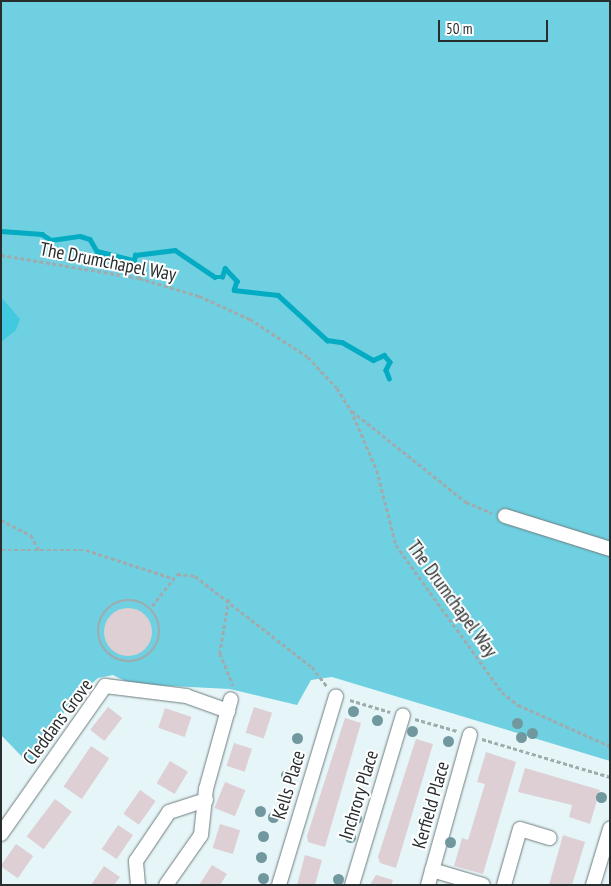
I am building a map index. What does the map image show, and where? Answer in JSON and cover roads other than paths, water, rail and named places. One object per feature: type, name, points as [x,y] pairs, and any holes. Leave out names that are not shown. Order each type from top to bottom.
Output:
[{"type":"street","points":[[505,516],[610,549]]},
{"type":"street","name":"Cleddans Grove","points":[[1,834],[106,686],[186,696],[229,705],[206,800]]},
{"type":"street","name":"Kells Place","points":[[278,885],[336,696]]},
{"type":"street","name":"Inchrory Place","points":[[352,885],[402,715]]},
{"type":"street","name":"Kerfield Place","points":[[428,885],[470,735]]},
{"type":"street","points":[[138,885],[136,861],[168,812],[206,800],[201,835],[166,885]]},
{"type":"street","points":[[504,885],[520,829],[550,838]]},
{"type":"street","points":[[593,885],[605,861],[610,829]]},
{"type":"street","points":[[432,870],[483,885]]},
{"type":"waterway","points":[[1,231],[42,234],[51,240],[80,236],[90,239],[97,251],[134,260],[135,255],[175,250],[215,277],[222,277],[225,268],[237,281],[234,290],[278,295],[327,340],[342,342],[373,360],[384,355],[390,362],[386,370],[389,378]]}]
